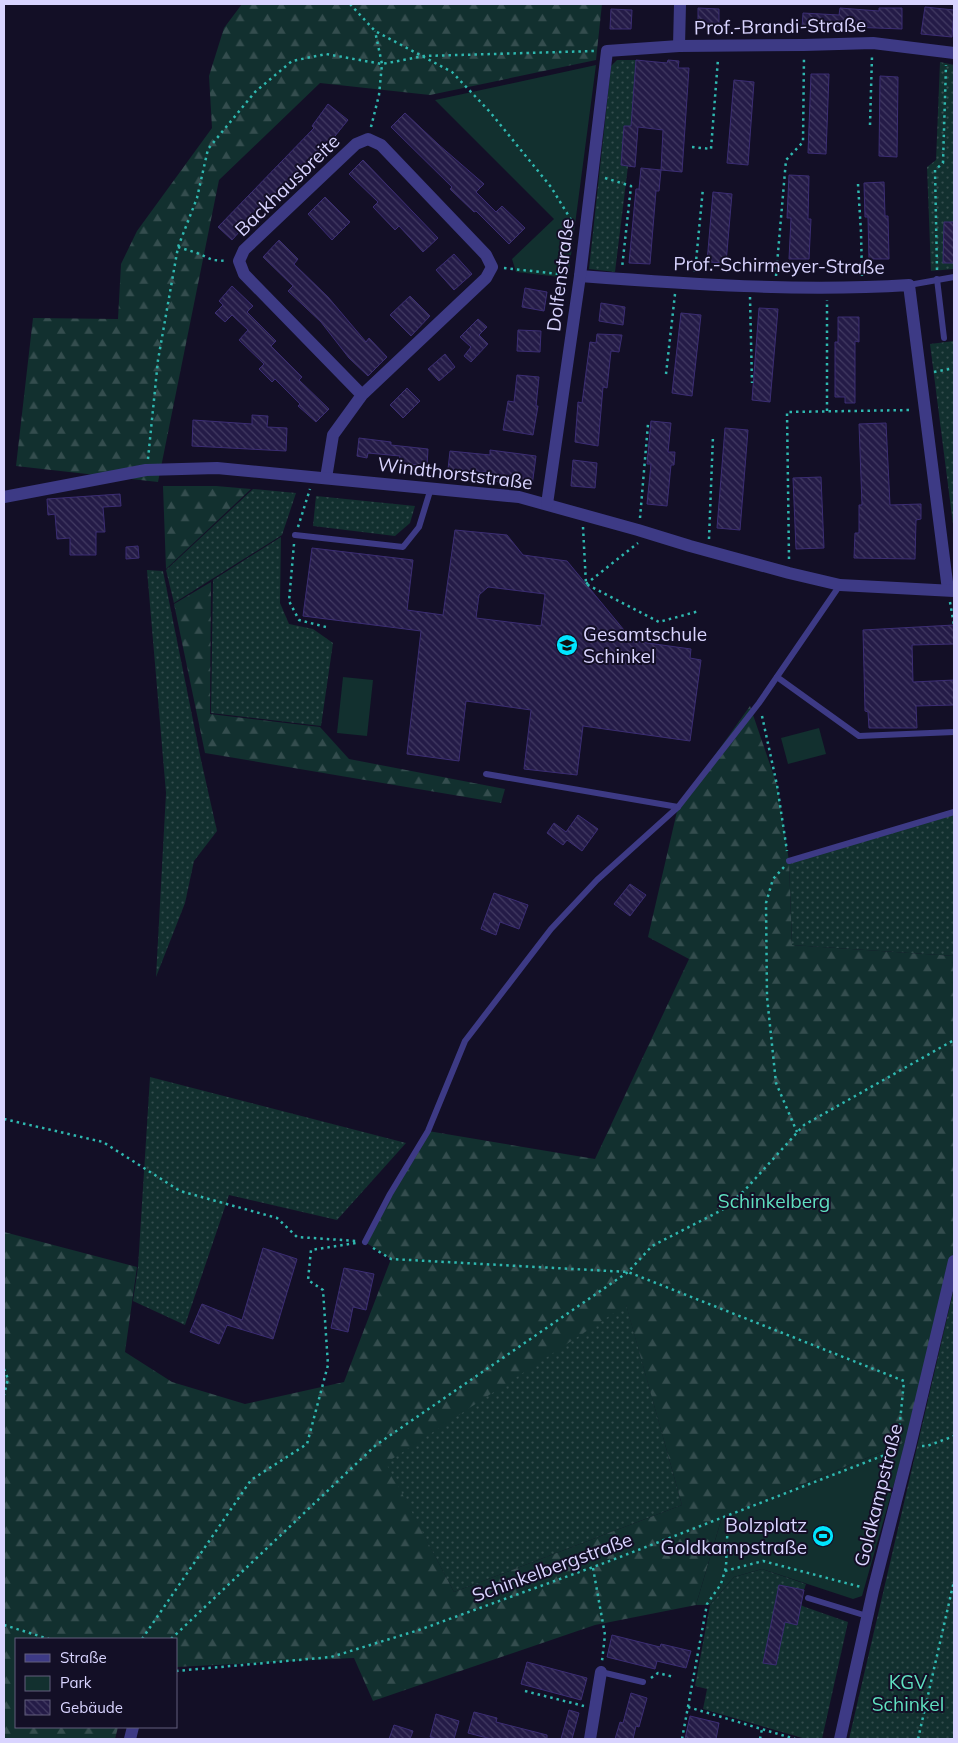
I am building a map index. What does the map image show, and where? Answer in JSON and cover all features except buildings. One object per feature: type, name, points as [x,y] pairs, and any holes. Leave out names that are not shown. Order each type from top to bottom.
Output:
[{"type":"street","points":[[679,46],[680,4]]},
{"type":"street","name":"Prof.-Brandi-Straße","points":[[606,51],[679,46],[873,43],[950,52]]},
{"type":"street","name":"Dolfenstraße","points":[[547,504],[580,276],[606,51]]},
{"type":"street","name":"Backhausbreite","points":[[362,396],[244,274],[239,261],[244,250],[356,144],[368,139],[381,145],[486,255],[492,266]]},
{"type":"street","points":[[320,478],[333,435],[362,396],[486,278],[492,266]]},
{"type":"street","name":"Prof.-Schirmeyer-Straße","points":[[580,276],[676,283],[775,287],[862,288],[909,285],[951,590]]},
{"type":"street","name":"Windthorststraße","points":[[4,497],[146,470],[217,468],[430,488],[519,497],[708,551],[840,585],[951,590]]},
{"type":"street","name":"Goldkampstraße","points":[[840,1739],[872,1591],[910,1446],[954,1261]]},
{"type":"street","points":[[590,1739],[601,1672]]},
{"type":"lane","points":[[909,285],[954,277]]},
{"type":"lane","points":[[937,279],[944,338]]},
{"type":"lane","points":[[295,535],[403,547],[419,527],[430,488]]},
{"type":"lane","points":[[365,1242],[390,1194],[428,1131],[465,1041],[550,929],[597,880],[678,808],[759,703],[840,585]]},
{"type":"lane","points":[[777,677],[859,736],[954,732]]},
{"type":"lane","points":[[486,774],[678,808]]},
{"type":"lane","points":[[789,861],[954,812]]},
{"type":"lane","points":[[808,1598],[867,1616]]},
{"type":"lane","points":[[601,1672],[643,1682]]},
{"type":"path","points":[[350,4],[375,31],[452,72],[490,112],[551,186],[584,240]]},
{"type":"path","points":[[368,139],[379,95],[382,64],[375,31]]},
{"type":"path","points":[[870,125],[873,43]]},
{"type":"path","points":[[692,147],[711,149],[719,45]]},
{"type":"path","points":[[775,287],[786,160],[803,142],[804,45]]},
{"type":"path","points":[[146,470],[158,360],[178,247],[197,198],[208,149],[255,92],[292,61],[326,54],[382,64],[424,56],[606,51]]},
{"type":"path","points":[[937,279],[935,170],[943,163],[950,52]]},
{"type":"path","points":[[592,175],[631,186],[621,279]]},
{"type":"path","points":[[858,184],[862,288]]},
{"type":"path","points":[[694,283],[703,188]]},
{"type":"path","points":[[178,247],[213,260],[239,261]]},
{"type":"path","points":[[492,266],[580,276]]},
{"type":"path","points":[[666,374],[676,283]]},
{"type":"path","points":[[750,286],[752,383]]},
{"type":"path","points":[[827,288],[827,411]]},
{"type":"path","points":[[920,374],[954,368]]},
{"type":"path","points":[[789,573],[787,412],[925,410]]},
{"type":"path","points":[[586,584],[644,532],[648,424]]},
{"type":"path","points":[[708,551],[714,436]]},
{"type":"path","points":[[320,478],[295,535],[289,601],[299,620],[326,627]]},
{"type":"path","points":[[583,514],[586,584]]},
{"type":"path","points":[[586,584],[659,622],[699,611]]},
{"type":"path","points":[[952,610],[954,625]]},
{"type":"path","points":[[759,703],[777,785],[789,861],[773,879],[766,903],[767,996],[776,1083],[797,1132]]},
{"type":"path","points":[[172,1638],[376,1446],[628,1272],[652,1246],[722,1210],[744,1191],[804,1125],[954,1040]]},
{"type":"path","points":[[4,1119],[104,1142],[180,1191],[277,1218],[297,1237],[365,1242],[391,1259],[628,1272],[904,1381],[899,1433]]},
{"type":"path","points":[[143,1638],[252,1480],[307,1444],[328,1365],[323,1290],[308,1280],[311,1250],[365,1242]]},
{"type":"path","points":[[4,1369],[8,1379],[4,1395]]},
{"type":"path","name":"Schinkelbergstraße","points":[[178,1671],[331,1656],[419,1630],[593,1568],[910,1446],[927,1446],[954,1436]]},
{"type":"path","points":[[682,1739],[707,1604],[721,1584],[724,1571],[728,1516]]},
{"type":"path","points":[[724,1571],[763,1560],[872,1591]]},
{"type":"path","points":[[593,1568],[605,1635],[601,1672]]},
{"type":"path","points":[[918,1739],[954,1581]]},
{"type":"path","points":[[4,1625],[46,1638]]},
{"type":"path","points":[[643,1682],[658,1673],[674,1677]]},
{"type":"path","points":[[525,1691],[595,1708]]},
{"type":"path","points":[[688,1707],[794,1739]]},
{"type":"path","points":[[760,1739],[762,1729]]},
{"type":"green space","points":[[242,4],[602,4],[596,60],[430,95],[320,83],[219,180],[158,482],[16,466],[33,318],[118,319],[121,264],[137,231],[212,128],[209,76],[224,28]]},
{"type":"green space","points":[[617,60],[636,60],[631,126],[624,126],[621,165],[628,166],[615,272],[589,269],[611,66]]},
{"type":"green space","points":[[940,62],[954,65],[954,269],[931,271],[927,167],[936,160]]},
{"type":"green space","points":[[596,65],[568,278],[516,272],[512,259],[554,219],[435,100]]},
{"type":"green space","points":[[954,341],[954,532],[930,344]]},
{"type":"green space","points":[[163,486],[216,486],[251,489],[166,569]]},
{"type":"green space","points":[[253,489],[296,493],[282,535],[174,603],[166,570]]},
{"type":"green space","points":[[316,496],[415,506],[410,523],[395,536],[313,526]]},
{"type":"green space","points":[[281,537],[280,603],[289,624],[313,629],[333,643],[321,726],[211,713],[213,580]]},
{"type":"green space","points":[[147,570],[163,571],[217,831],[194,861],[185,903],[156,977],[166,793]]},
{"type":"green space","points":[[211,582],[210,714],[320,727],[349,759],[505,789],[501,803],[205,753],[174,604]]},
{"type":"green space","points":[[343,677],[373,680],[367,736],[337,733]]},
{"type":"green space","name":"Schinkelberg","points":[[750,706],[777,785],[789,861],[792,945],[954,956],[954,1250],[906,1442],[722,1517],[696,1605],[595,1625],[373,1701],[354,1658],[178,1667],[178,1638],[15,1638],[15,1728],[118,1728],[115,1739],[4,1739],[4,1628],[6,1621],[4,1620],[4,1232],[137,1267],[125,1352],[172,1382],[245,1404],[344,1382],[391,1259],[365,1242],[428,1131],[595,1159],[689,959],[648,937],[678,807]],"holes":[[[626,1305],[682,1505],[454,1592],[386,1463]]]},
{"type":"green space","points":[[819,728],[826,754],[788,764],[781,738]]},
{"type":"green space","points":[[954,812],[954,956],[792,945],[789,861]]},
{"type":"green space","points":[[150,1077],[406,1143],[337,1220],[229,1195],[185,1325],[133,1301],[138,1267]]},
{"type":"green space","name":"KGV Schinkel","points":[[954,1288],[954,1739],[849,1739]]},
{"type":"green space","points":[[626,1304],[682,1505],[454,1592],[385,1463]]},
{"type":"green space","points":[[906,1442],[862,1596],[853,1599],[762,1569],[734,1577],[710,1605],[696,1605],[722,1517]]},
{"type":"green space","points":[[762,1569],[806,1584],[804,1590],[780,1585],[788,1599],[848,1622],[822,1739],[806,1739],[703,1709],[707,1689],[695,1686],[710,1605],[734,1577]]},
{"type":"place","name":"Gesamtschule Schinkel","points":[[567,645]]},
{"type":"place","name":"Bolzplatz Goldkampstraße","points":[[823,1536]]}]
